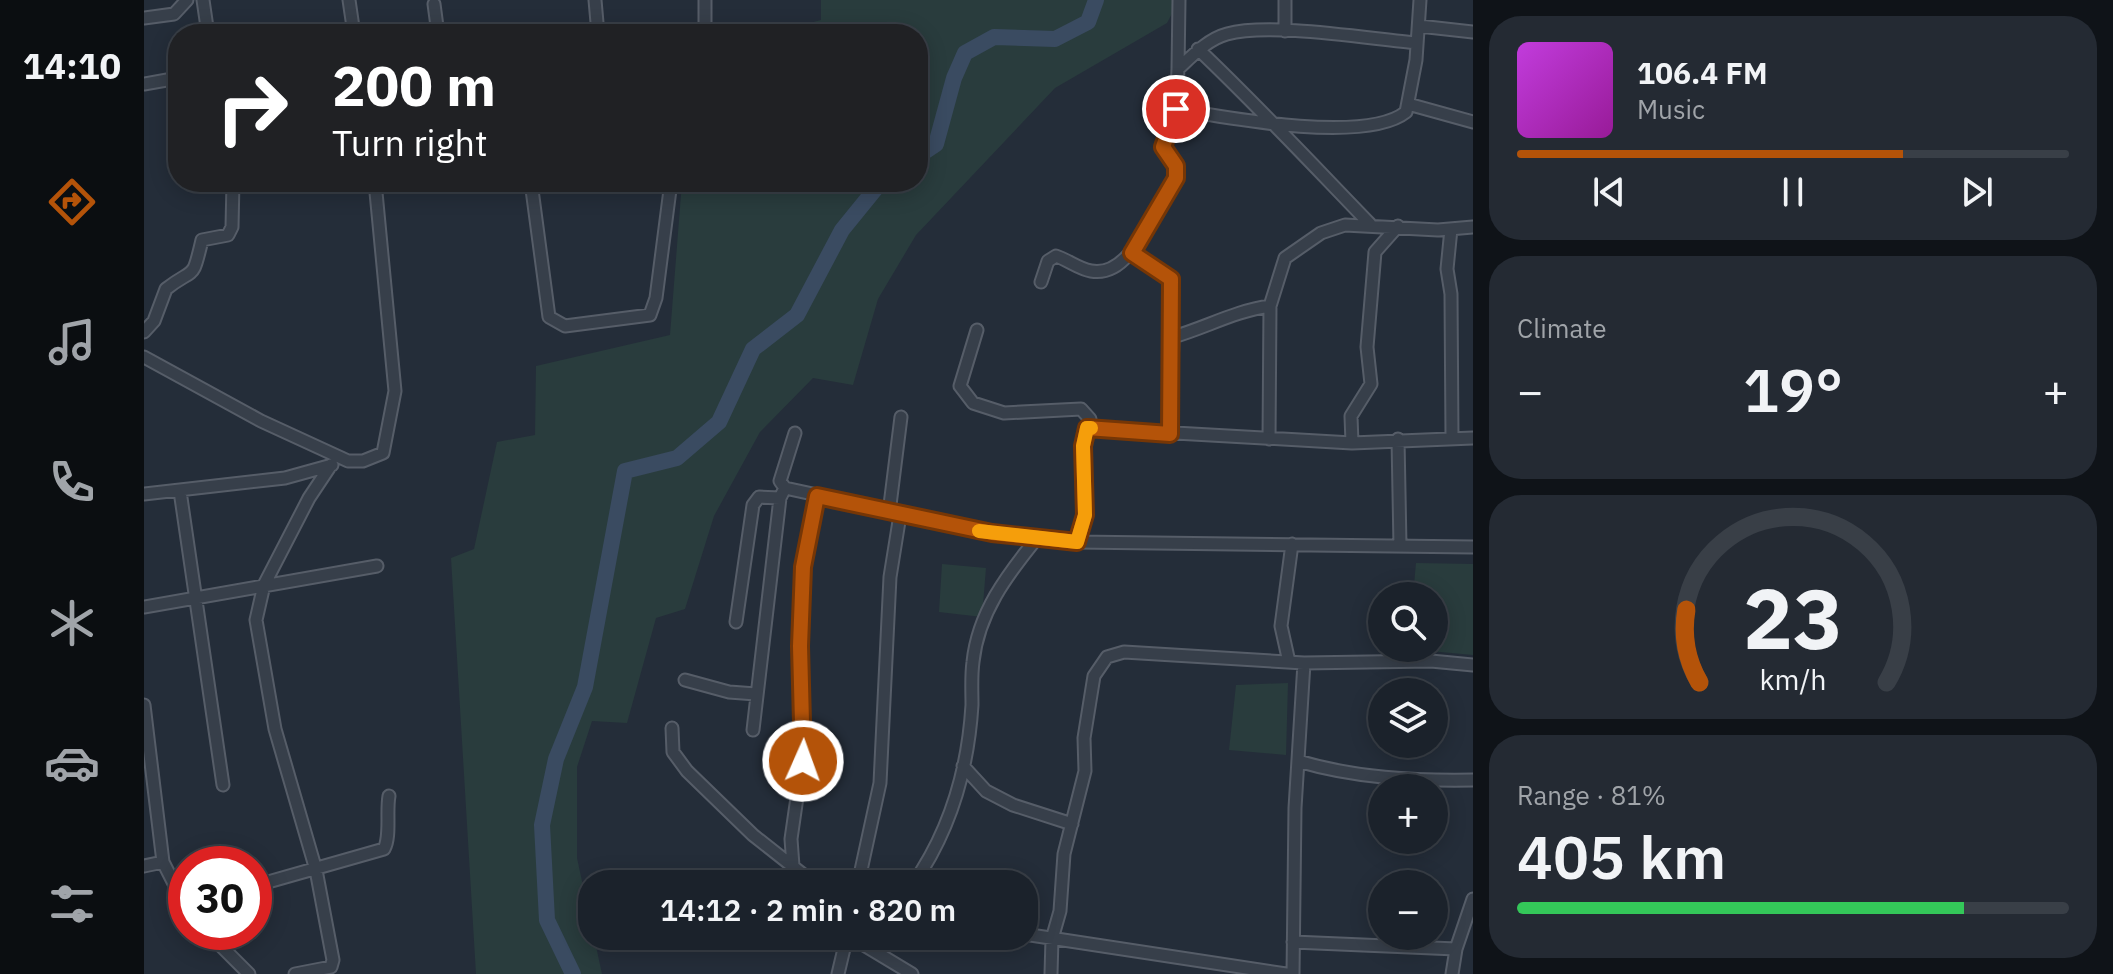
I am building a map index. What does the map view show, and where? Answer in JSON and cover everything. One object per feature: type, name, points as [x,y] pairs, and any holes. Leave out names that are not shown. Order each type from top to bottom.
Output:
[{"type":"street","points":[[144,18],[174,14],[187,0]]},
{"type":"street","points":[[203,0],[206,24]]},
{"type":"street","points":[[349,0],[353,24]]},
{"type":"street","points":[[595,0],[597,24]]},
{"type":"street","points":[[705,0],[705,24]]},
{"type":"street","points":[[1041,282],[1048,261],[1056,256],[1087,271],[1100,272],[1115,267],[1132,253],[1176,178],[1176,166],[1163,147],[1176,109],[1179,0]]},
{"type":"street","points":[[1285,0],[1285,31]]},
{"type":"street","points":[[1176,109],[1277,124],[1363,128],[1400,117],[1408,104],[1420,0]]},
{"type":"street","points":[[434,4],[437,24]]},
{"type":"street","points":[[1419,26],[1473,32]]},
{"type":"street","points":[[1178,69],[1198,49],[1227,34],[1285,31],[1417,43]]},
{"type":"street","points":[[1198,49],[1277,124],[1340,196],[1370,224]]},
{"type":"street","points":[[144,84],[168,80]]},
{"type":"street","points":[[1408,104],[1473,122]]},
{"type":"street","points":[[144,332],[154,321],[166,289],[189,278],[196,269],[202,240],[228,235],[232,227],[233,192]]},
{"type":"street","points":[[144,494],[285,478],[348,461],[363,461],[383,453],[395,391],[376,192]]},
{"type":"street","points":[[532,192],[549,317],[565,326],[650,315],[656,298],[670,192]]},
{"type":"street","points":[[1345,225],[1354,207]]},
{"type":"street","points":[[1269,439],[1270,306],[1285,258],[1321,233],[1345,225],[1473,227]]},
{"type":"street","points":[[1352,443],[1351,416],[1371,384],[1367,347],[1375,252],[1398,226]]},
{"type":"street","points":[[1451,229],[1447,269],[1451,294],[1452,437]]},
{"type":"street","points":[[1132,253],[1171,279],[1170,434]]},
{"type":"street","points":[[1173,337],[1207,327],[1235,311],[1270,306]]},
{"type":"street","points":[[977,330],[960,386],[973,403],[1004,413],[1081,409],[1090,419],[1083,446],[1085,515],[1077,542]]},
{"type":"street","points":[[144,357],[261,421],[348,461]]},
{"type":"street","points":[[861,870],[880,783],[901,417]]},
{"type":"street","points":[[1087,428],[1352,443],[1473,438]]},
{"type":"street","points":[[753,730],[782,493],[780,481],[795,433]]},
{"type":"street","points":[[1398,439],[1400,546]]},
{"type":"street","points":[[295,974],[331,967],[333,960],[316,870],[275,729],[256,620],[264,585],[309,498],[331,465]]},
{"type":"street","points":[[180,491],[198,596],[223,785]]},
{"type":"street","points":[[736,622],[753,505],[759,497],[782,493],[817,496],[895,514],[1077,542],[1473,547]]},
{"type":"street","points":[[793,866],[791,839],[805,742],[800,646],[803,567],[817,496]]},
{"type":"street","points":[[923,870],[952,815],[963,766],[972,708],[973,661],[981,630],[999,586],[1037,538]]},
{"type":"street","points":[[1289,662],[1281,626],[1292,544]]},
{"type":"street","points":[[144,607],[377,566]]},
{"type":"street","points":[[1051,974],[1052,939],[1072,824],[1085,771],[1084,738],[1089,700],[1094,676],[1107,657],[1124,652],[1304,663],[1431,661],[1473,665]]},
{"type":"street","points":[[1293,974],[1298,761],[1304,663]]},
{"type":"street","points":[[685,680],[729,692],[756,694]]},
{"type":"street","points":[[144,705],[163,862],[168,872]]},
{"type":"street","points":[[672,728],[673,752],[687,771],[753,835],[798,870]]},
{"type":"street","points":[[1298,761],[1335,772],[1424,781],[1473,780]]},
{"type":"street","points":[[963,766],[986,791],[1013,805],[1072,824]]},
{"type":"street","points":[[272,881],[384,849],[387,844],[385,815],[389,796]]},
{"type":"street","points":[[144,866],[163,862]]},
{"type":"street","points":[[1452,974],[1456,949],[1473,899]]},
{"type":"street","points":[[1038,936],[1286,974]]},
{"type":"street","points":[[1293,942],[1456,949]]},
{"type":"street","points":[[226,950],[251,974]]},
{"type":"street","points":[[838,974],[844,950]]},
{"type":"street","points":[[870,950],[912,974]]},
{"type":"shaded area","points":[[821,0],[1179,0],[1167,23],[1055,88],[916,235],[878,299],[853,385],[813,378],[760,432],[714,516],[685,609],[656,618],[627,723],[592,721],[577,767],[578,950],[597,950],[602,974],[476,974],[451,558],[474,549],[497,442],[535,435],[536,366],[670,335],[681,192],[928,192],[928,24],[806,24],[821,20]]},
{"type":"shaded area","points":[[1416,563],[1473,564],[1473,655],[1448,653],[1448,582],[1414,582]]},
{"type":"shaded area","points":[[942,564],[986,568],[982,617],[939,612]]},
{"type":"shaded area","points":[[1288,683],[1286,755],[1229,750],[1236,685]]},
{"type":"waterway","points":[[928,149],[936,144],[954,78],[965,53],[994,37],[1055,39],[1088,22],[1096,0]]},
{"type":"waterway","points":[[573,974],[547,920],[542,825],[556,759],[585,687],[625,471],[677,458],[719,422],[753,349],[797,315],[842,230],[873,192]]},
{"type":"slow traffic","points":[[979,531],[1077,542],[1085,515],[1083,446],[1087,428],[1091,428]]},
{"type":"route","points":[[803,761],[805,742],[800,646],[803,567],[817,496],[992,533],[1077,542],[1085,515],[1083,446],[1087,428],[1170,434],[1171,279],[1132,253],[1166,188],[1176,178],[1176,166],[1167,158],[1163,147],[1176,109]]}]
